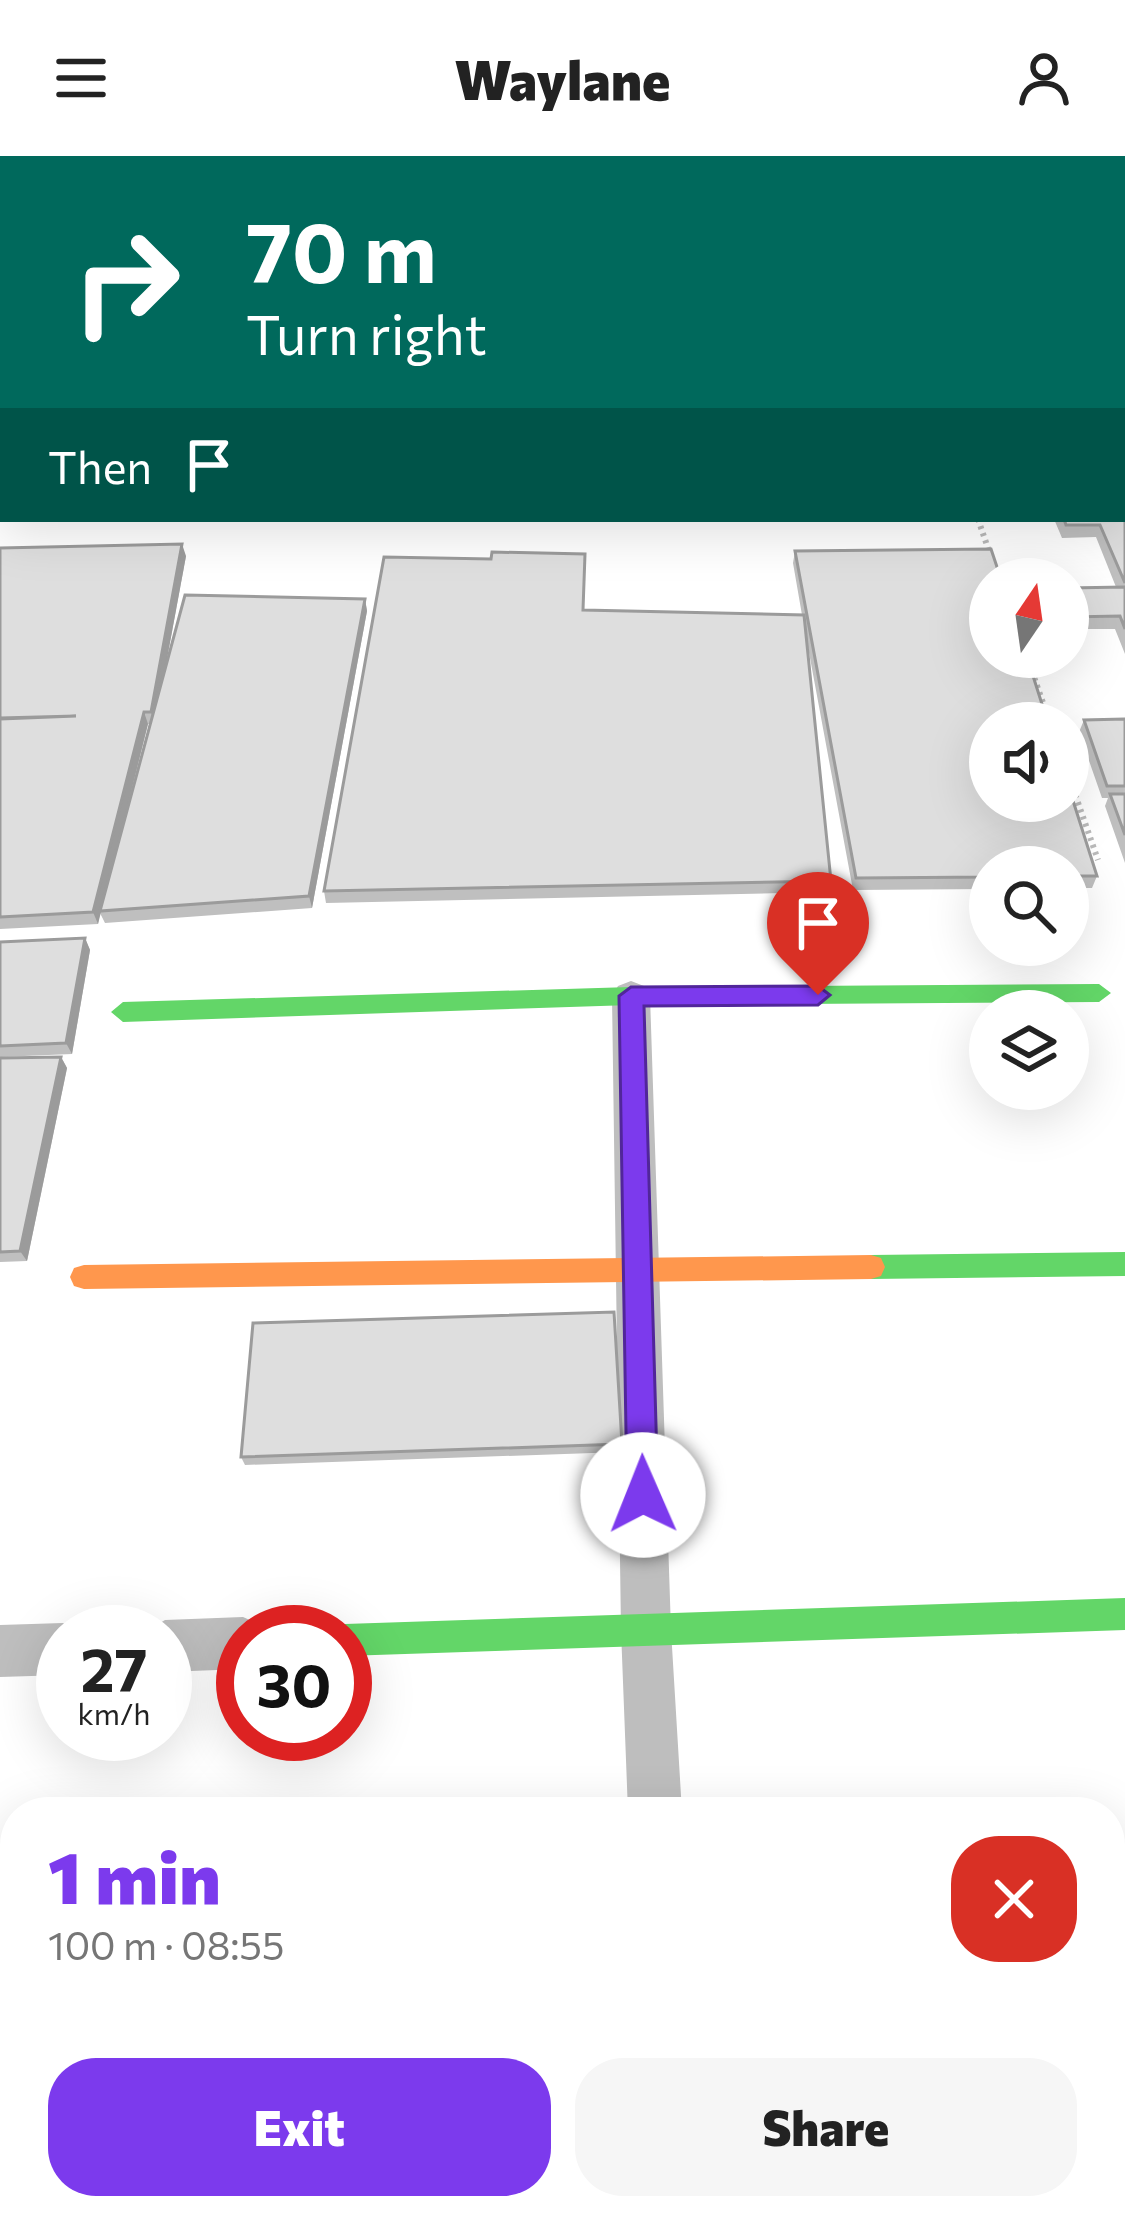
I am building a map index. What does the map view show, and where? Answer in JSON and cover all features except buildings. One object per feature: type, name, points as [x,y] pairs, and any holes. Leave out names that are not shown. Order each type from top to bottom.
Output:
[{"type":"street","points":[[123,1012],[631,996],[1099,994]]},
{"type":"street","points":[[631,996],[654,1797]]},
{"type":"street","points":[[84,1277],[1125,1264]]},
{"type":"street","points":[[372,1639],[1125,1614]]},
{"type":"street","points":[[0,1651],[36,1650]]},
{"type":"path","points":[[979,522],[992,558]]},
{"type":"path","points":[[1085,822],[1099,860]]},
{"type":"traffic: fast","points":[[123,1012],[631,996],[1099,993]]},
{"type":"traffic: fast","points":[[871,1267],[1125,1264]]},
{"type":"traffic: fast","points":[[372,1639],[1125,1614]]},
{"type":"traffic: slow","points":[[84,1277],[871,1267]]},
{"type":"route","points":[[643,1495],[631,996],[818,995]]}]
